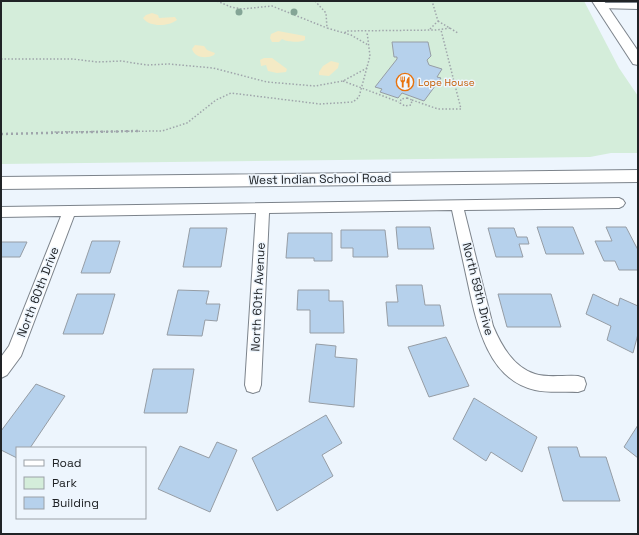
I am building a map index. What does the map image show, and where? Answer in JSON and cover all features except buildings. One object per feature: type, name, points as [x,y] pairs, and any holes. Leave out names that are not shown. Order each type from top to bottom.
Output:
[{"type":"main road","points":[[600,4],[638,61]]},
{"type":"main road","name":"West Indian School Road","points":[[1,183],[638,176]]},
{"type":"street","points":[[600,4],[632,7]]},
{"type":"street","points":[[1,212],[619,203]]},
{"type":"street","name":"North 59th Drive","points":[[457,206],[485,326],[494,347],[506,364],[522,376],[535,382],[578,384]]},
{"type":"street","name":"North 60th Avenue","points":[[253,385],[263,208]]},
{"type":"street","name":"North 60th Drive","points":[[1,370],[15,351],[69,211]]},
{"type":"path","points":[[217,1],[236,8],[272,6],[327,28],[344,33],[369,46]]},
{"type":"path","points":[[315,1],[326,13],[327,28]]},
{"type":"path","points":[[432,1],[438,21],[458,33]]},
{"type":"path","points":[[434,6],[435,1]]},
{"type":"path","points":[[430,30],[438,21]]},
{"type":"path","points":[[344,33],[392,30],[441,30],[450,28]]},
{"type":"path","points":[[399,102],[404,98],[438,109],[461,109],[441,30]]},
{"type":"path","points":[[1,134],[14,135],[54,132],[162,131],[187,123],[216,100],[231,93],[301,102],[342,104],[358,100],[368,68],[370,56],[367,32]]},
{"type":"path","points":[[1,59],[73,59],[97,62],[121,61],[147,65],[174,65],[213,68],[267,82],[315,86],[343,81],[368,68]]},
{"type":"path","points":[[343,81],[399,102],[401,105],[407,106],[412,104],[412,100]]},
{"type":"green space","points":[[1,1],[584,1],[619,68],[638,96],[638,153],[611,153],[590,157],[1,164]]},
{"type":"sand","points":[[152,13],[158,15],[159,18],[175,17],[177,20],[165,25],[155,25],[143,18]]},
{"type":"sand","points":[[278,31],[305,36],[305,40],[294,42],[282,39],[279,42],[272,42],[270,38],[271,34]]},
{"type":"sand","points":[[195,45],[204,46],[207,50],[215,53],[214,55],[208,57],[198,56],[192,49]]},
{"type":"sand","points":[[264,58],[272,58],[287,69],[286,72],[277,73],[268,71],[266,65],[261,66],[260,60]]},
{"type":"sand","points":[[331,61],[339,63],[338,68],[329,76],[319,75],[319,72],[323,66]]},
{"type":"place","name":"Lope House","points":[[405,82]]}]
